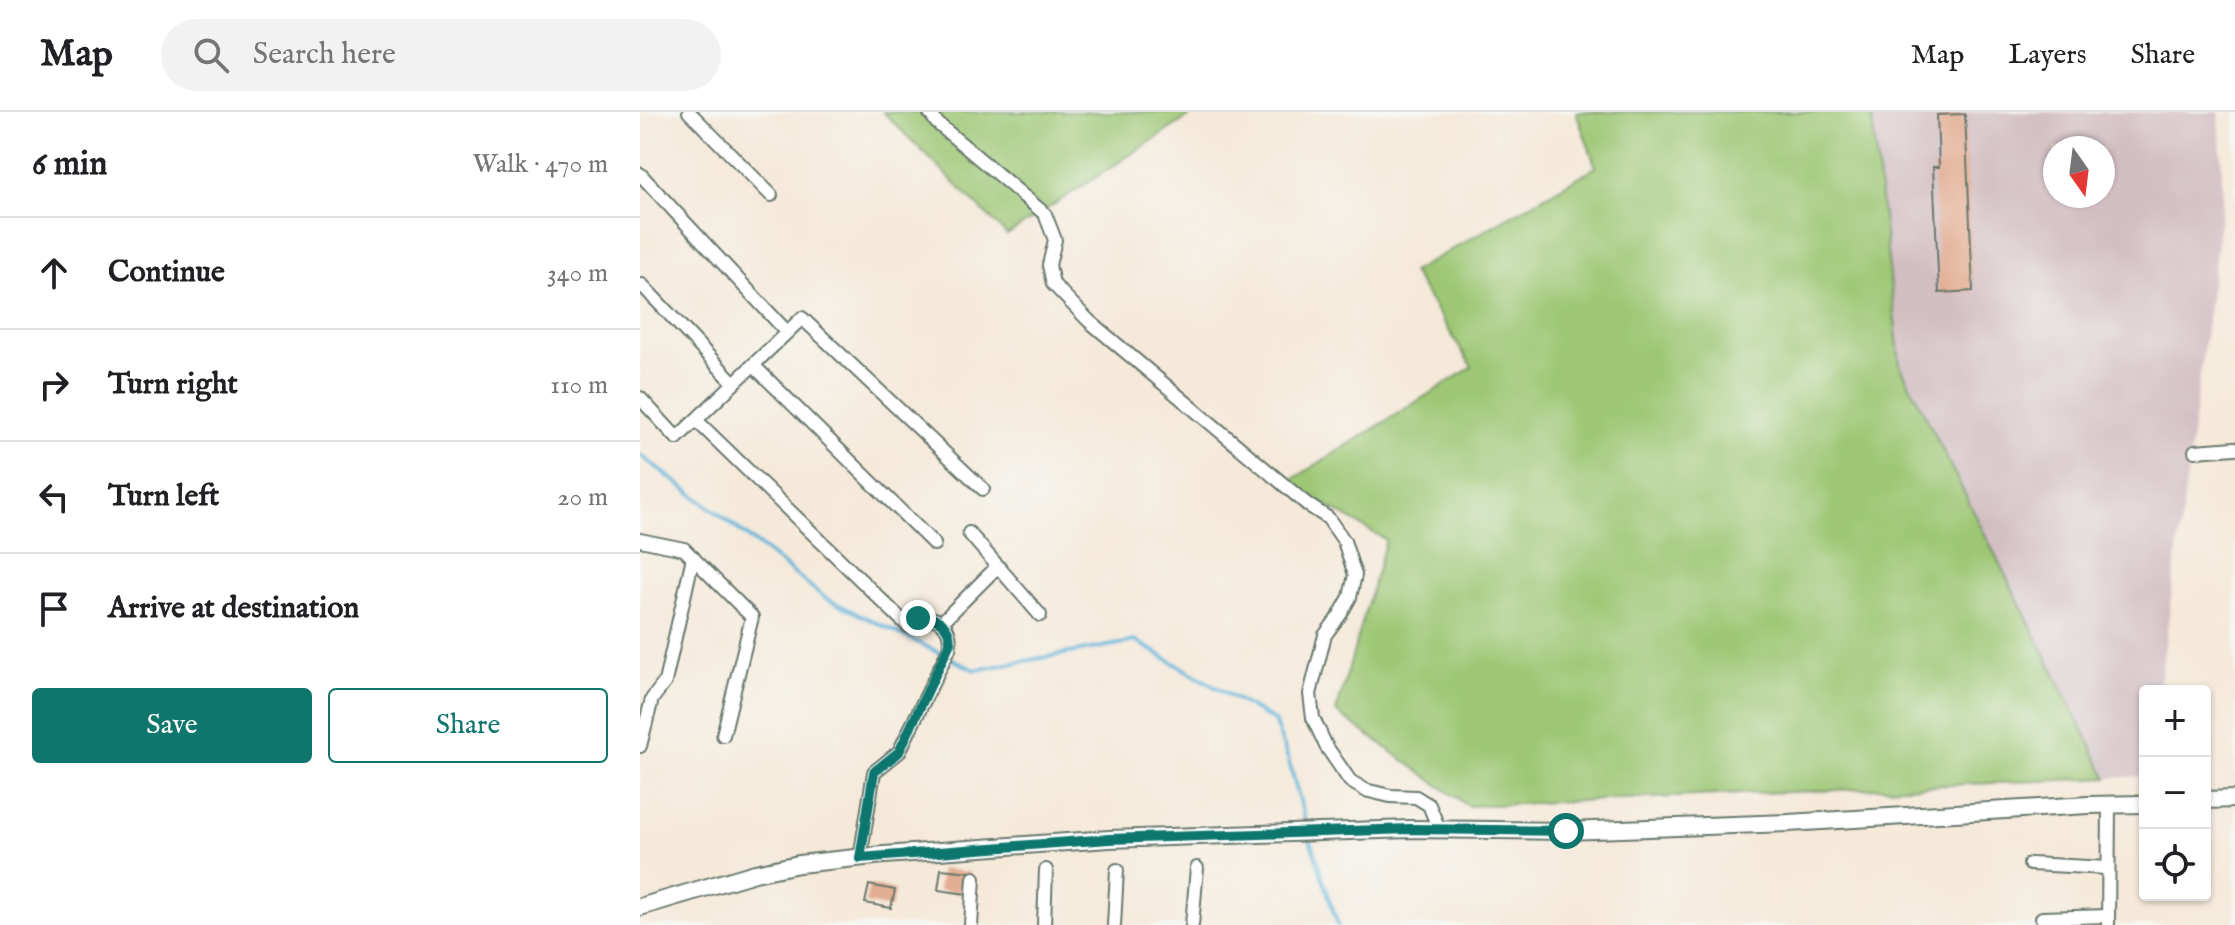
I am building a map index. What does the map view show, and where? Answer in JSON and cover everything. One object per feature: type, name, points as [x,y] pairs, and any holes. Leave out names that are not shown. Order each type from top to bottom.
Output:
[{"type":"street","points":[[689,112],[771,195]]},
{"type":"street","points":[[929,112],[937,123],[1045,214],[1055,240],[1049,265],[1053,284],[1089,321],[1308,505],[1328,518],[1344,541],[1355,575],[1350,597],[1325,635],[1310,694],[1313,718],[1326,746],[1350,781],[1365,790],[1390,796],[1416,797],[1429,805],[1439,829]]},
{"type":"street","points":[[640,174],[787,332]]},
{"type":"street","points":[[640,287],[642,285],[734,383]]},
{"type":"street","points":[[640,398],[677,438],[802,318],[983,489]]},
{"type":"street","points":[[753,365],[934,544]]},
{"type":"street","points":[[696,420],[908,626],[912,621],[930,617],[942,622],[950,637],[949,649],[899,752],[874,772],[860,858]]},
{"type":"street","points":[[2195,451],[2235,448]]},
{"type":"street","points":[[969,533],[1040,615]]},
{"type":"street","points":[[640,540],[684,549],[752,617],[723,735]]},
{"type":"street","points":[[640,746],[652,699],[665,682],[693,557]]},
{"type":"street","points":[[942,622],[998,566]]},
{"type":"street","points":[[2211,800],[2235,799]]},
{"type":"street","points":[[640,907],[755,873],[799,864],[1109,839],[1439,829],[1566,831],[1772,824],[2139,804]]},
{"type":"street","points":[[2042,918],[2108,921],[2109,805]]},
{"type":"street","points":[[2030,864],[2108,868]]},
{"type":"street","points":[[1192,925],[1197,868]]},
{"type":"street","points":[[1044,925],[1046,870]]},
{"type":"street","points":[[1114,925],[1117,870]]},
{"type":"street","points":[[971,925],[974,878]]},
{"type":"shaded area","points":[[1871,112],[2219,112],[2223,197],[2160,685],[2139,685],[2139,776],[2107,778],[1900,365]]},
{"type":"green space","points":[[883,112],[1196,112],[1007,235]]},
{"type":"green space","points":[[1576,112],[1871,112],[1900,365],[2107,778],[1468,806],[1336,712],[1386,540],[1287,483],[1472,367],[1412,272],[1596,167]]},
{"type":"building","points":[[1965,114],[1973,291],[1939,293],[1933,167],[1939,167],[1937,115]]},
{"type":"building","points":[[941,869],[970,872],[967,894],[938,890]]},
{"type":"building","points":[[869,885],[895,890],[891,908],[865,903]]},
{"type":"waterway","points":[[640,455],[825,598],[975,670],[1136,641],[1274,721],[1307,827]]},
{"type":"waterway","points":[[1309,836],[1338,925]]},
{"type":"route","points":[[918,618],[930,617],[946,626],[950,637],[949,649],[899,752],[874,772],[860,858],[1109,839],[1410,829],[1566,831]]}]
